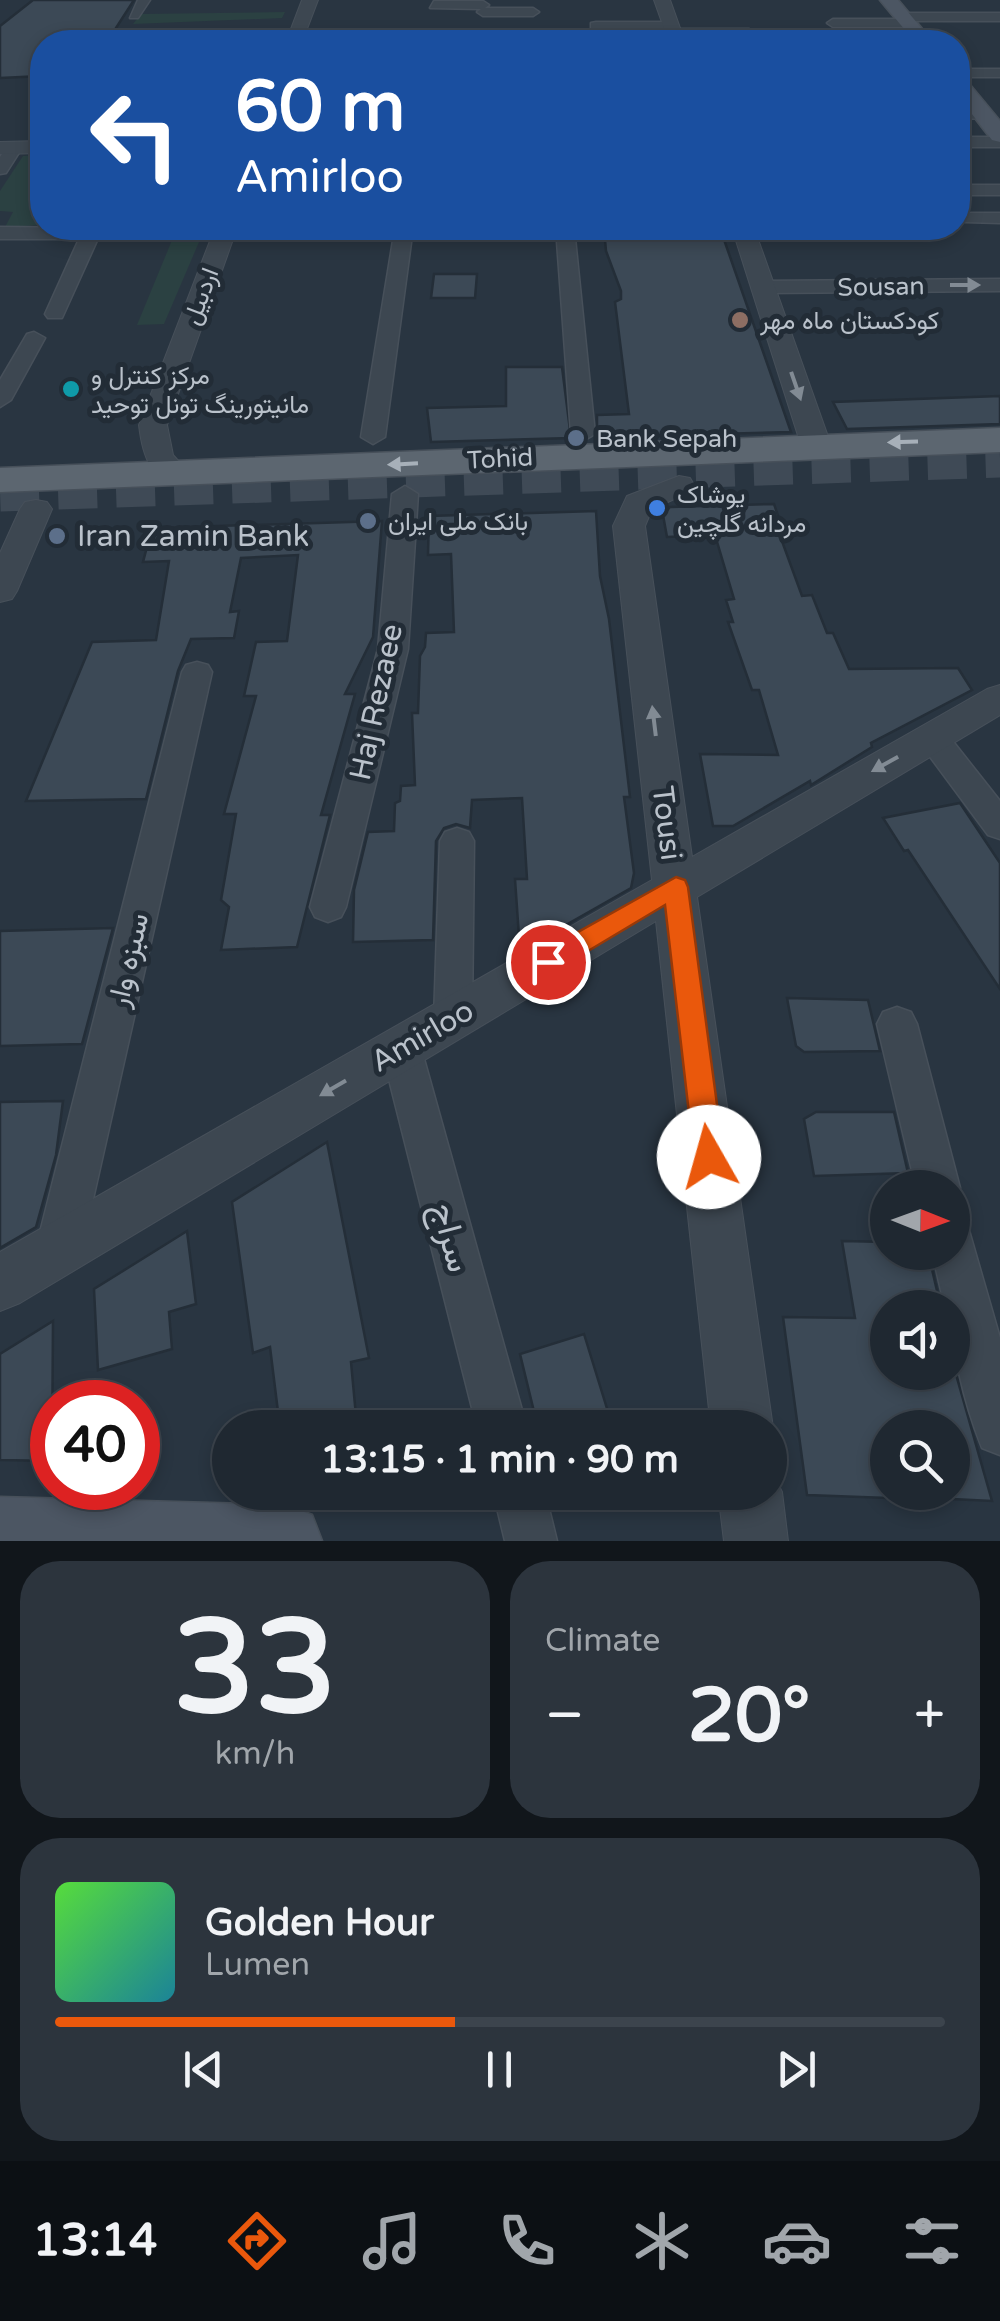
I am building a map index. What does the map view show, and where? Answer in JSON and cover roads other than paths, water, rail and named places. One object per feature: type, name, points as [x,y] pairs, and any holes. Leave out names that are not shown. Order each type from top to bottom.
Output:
[{"type":"main road","points":[[890,0],[914,30]]},
{"type":"main road","points":[[970,98],[1000,138]]},
{"type":"main road","name":"Tohid","points":[[28,499],[174,474],[1000,440]]},
{"type":"main road","name":"Tohid","points":[[0,480],[28,499],[405,494],[1000,474]]},
{"type":"main road","points":[[0,1532],[286,1541]]},
{"type":"street","points":[[134,15],[144,0]]},
{"type":"street","points":[[301,30],[310,0]]},
{"type":"street","points":[[662,0],[673,30]]},
{"type":"street","points":[[434,7],[483,6],[533,12]]},
{"type":"street","points":[[837,30],[830,20],[1000,17]]},
{"type":"street","points":[[405,30],[406,22]]},
{"type":"street","points":[[596,27],[626,30]]},
{"type":"street","points":[[970,73],[1000,73]]},
{"type":"street","points":[[970,115],[984,115]]},
{"type":"street","points":[[970,141],[1000,138]]},
{"type":"street","points":[[0,168],[7,148]]},
{"type":"street","points":[[970,192],[1000,190]]},
{"type":"street","points":[[971,218],[1000,218]]},
{"type":"street","points":[[0,232],[30,232]]},
{"type":"street","points":[[55,314],[91,240]]},
{"type":"street","name":"اردبیل","points":[[174,474],[162,464],[155,450],[155,414],[221,240]]},
{"type":"street","points":[[373,437],[402,240]]},
{"type":"street","points":[[566,240],[583,434]]},
{"type":"street","points":[[747,240],[816,445]]},
{"type":"street","name":"Sousan","points":[[763,287],[1000,285]]},
{"type":"street","points":[[0,400],[34,338]]},
{"type":"street","name":"Tousi","points":[[678,484],[638,503],[628,526],[740,1410]]},
{"type":"street","name":"Haj Rezaee","points":[[328,907],[393,649],[405,494]]},
{"type":"street","points":[[0,591],[28,499]]},
{"type":"street","name":"سبزه‌ وار","points":[[59,1248],[197,672]]},
{"type":"street","name":"Amirloo","points":[[0,1283],[1000,698]]},
{"type":"street","points":[[933,738],[1000,826]]},
{"type":"street","points":[[453,1018],[456,841]]},
{"type":"street","points":[[897,1024],[934,1170]]},
{"type":"street","name":"سراج","points":[[402,1048],[497,1410]]},
{"type":"street","points":[[959,1270],[1000,1430]]},
{"type":"street","points":[[524,1510],[532,1541]]},
{"type":"street","points":[[752,1510],[756,1541]]},
{"type":"tunnel","points":[[0,492],[1000,458]]},
{"type":"place","name":"کودکستان ماه مهر","points":[[740,320]]},
{"type":"place","name":"مرکز کنترل و مانیتورینگ تونل توحید","points":[[71,389]]},
{"type":"place","name":"Bank Sepah","points":[[576,438]]},
{"type":"place","name":"پوشاک مردانه گلچین","points":[[657,508]]},
{"type":"place","name":"بانک ملی ایران","points":[[368,521]]},
{"type":"place","name":"Iran Zamin Bank","points":[[57,536]]}]
